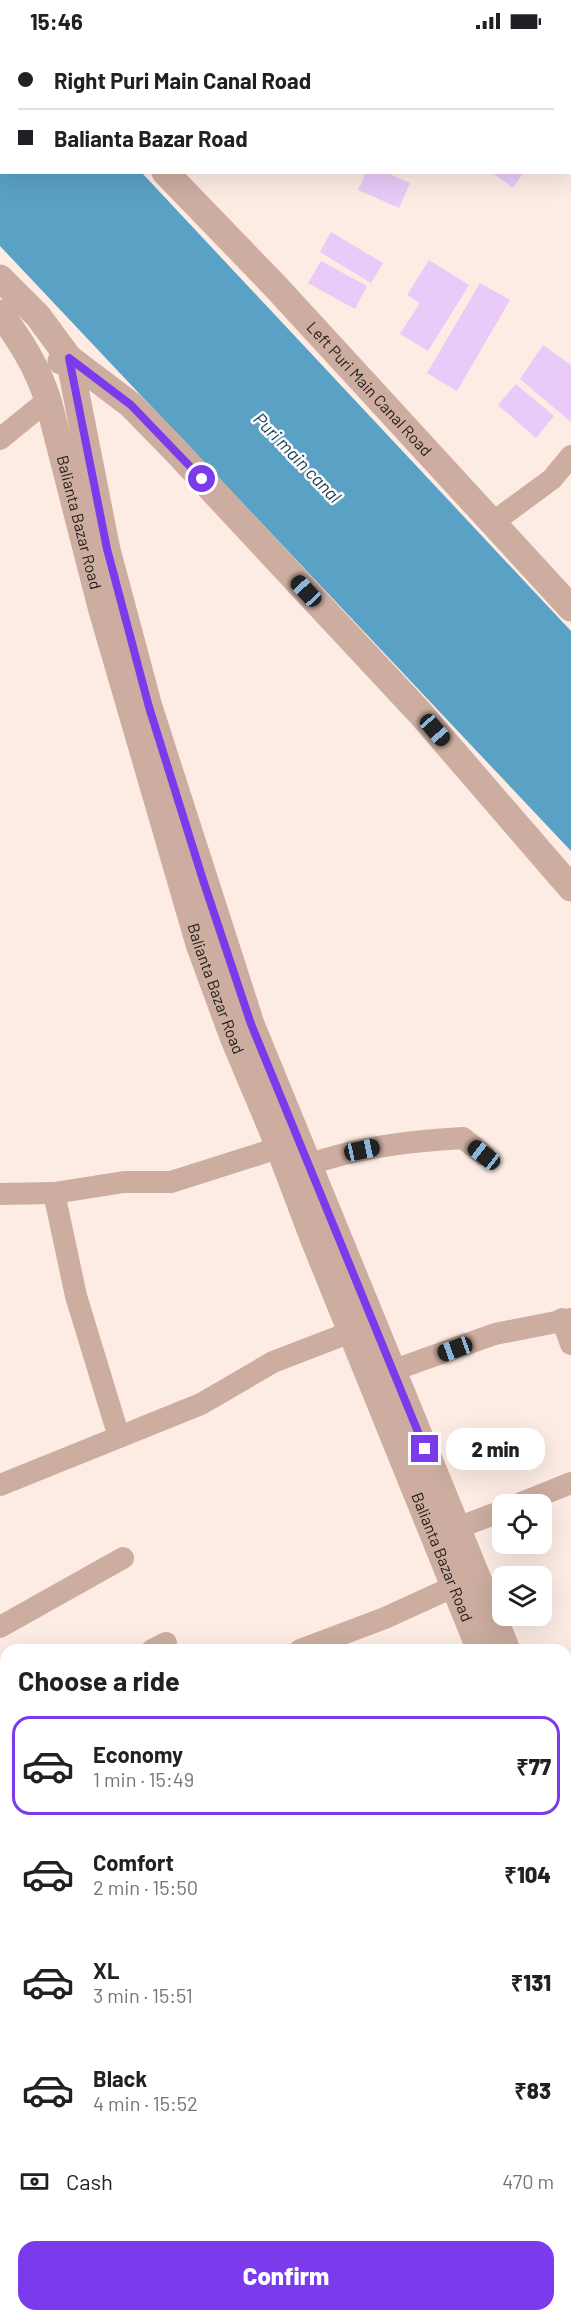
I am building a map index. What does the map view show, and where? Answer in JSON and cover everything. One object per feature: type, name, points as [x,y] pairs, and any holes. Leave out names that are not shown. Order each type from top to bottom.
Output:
[{"type":"street","name":"Left Puri Main Canal Road","points":[[167,174],[276,287],[571,608]]},
{"type":"street","name":"Balianta Bazar Road","points":[[0,278],[38,316],[69,358],[107,549],[149,707],[251,1024],[505,1644]]},
{"type":"street","name":"Balianta Bazar Road","points":[[0,313],[26,348],[48,400],[92,573],[199,944],[232,1037],[478,1644]]},
{"type":"street","points":[[38,372],[69,358],[131,405],[420,713],[571,888]]},
{"type":"street","points":[[0,439],[48,400]]},
{"type":"street","points":[[492,523],[552,479],[571,456]]},
{"type":"street","points":[[308,1165],[329,1157],[422,1141],[464,1138],[484,1155]]},
{"type":"street","points":[[0,1194],[54,1193],[124,1182],[171,1182],[278,1148]]},
{"type":"street","points":[[54,1193],[76,1296],[119,1437]]},
{"type":"street","points":[[394,1370],[495,1334],[566,1319],[571,1344]]},
{"type":"street","points":[[0,1485],[201,1404],[273,1362],[351,1332]]},
{"type":"street","points":[[544,1494],[571,1483]]},
{"type":"street","points":[[457,1528],[492,1515]]},
{"type":"street","points":[[0,1628],[123,1558]]},
{"type":"street","points":[[316,1644],[385,1618],[455,1586]]},
{"type":"water","name":"Puri main canal","points":[[0,174],[143,174],[571,631],[571,851],[0,246]]},
{"type":"building","points":[[365,174],[390,174],[410,183],[399,208],[358,190]]},
{"type":"building","points":[[494,174],[523,174],[513,188]]},
{"type":"building","points":[[331,232],[383,263],[371,283],[320,252]]},
{"type":"building","points":[[429,260],[469,285],[428,351],[400,334],[420,303],[407,295]]},
{"type":"building","points":[[321,261],[367,286],[355,309],[308,283]]},
{"type":"building","points":[[480,283],[510,300],[457,391],[427,373]]},
{"type":"building","points":[[543,345],[571,365],[571,422],[520,379]]},
{"type":"building","points":[[516,384],[554,416],[536,438],[498,405]]},
{"type":"route","points":[[202,479],[131,405],[69,358],[107,549],[149,707],[203,880],[251,1024],[425,1449]]}]
